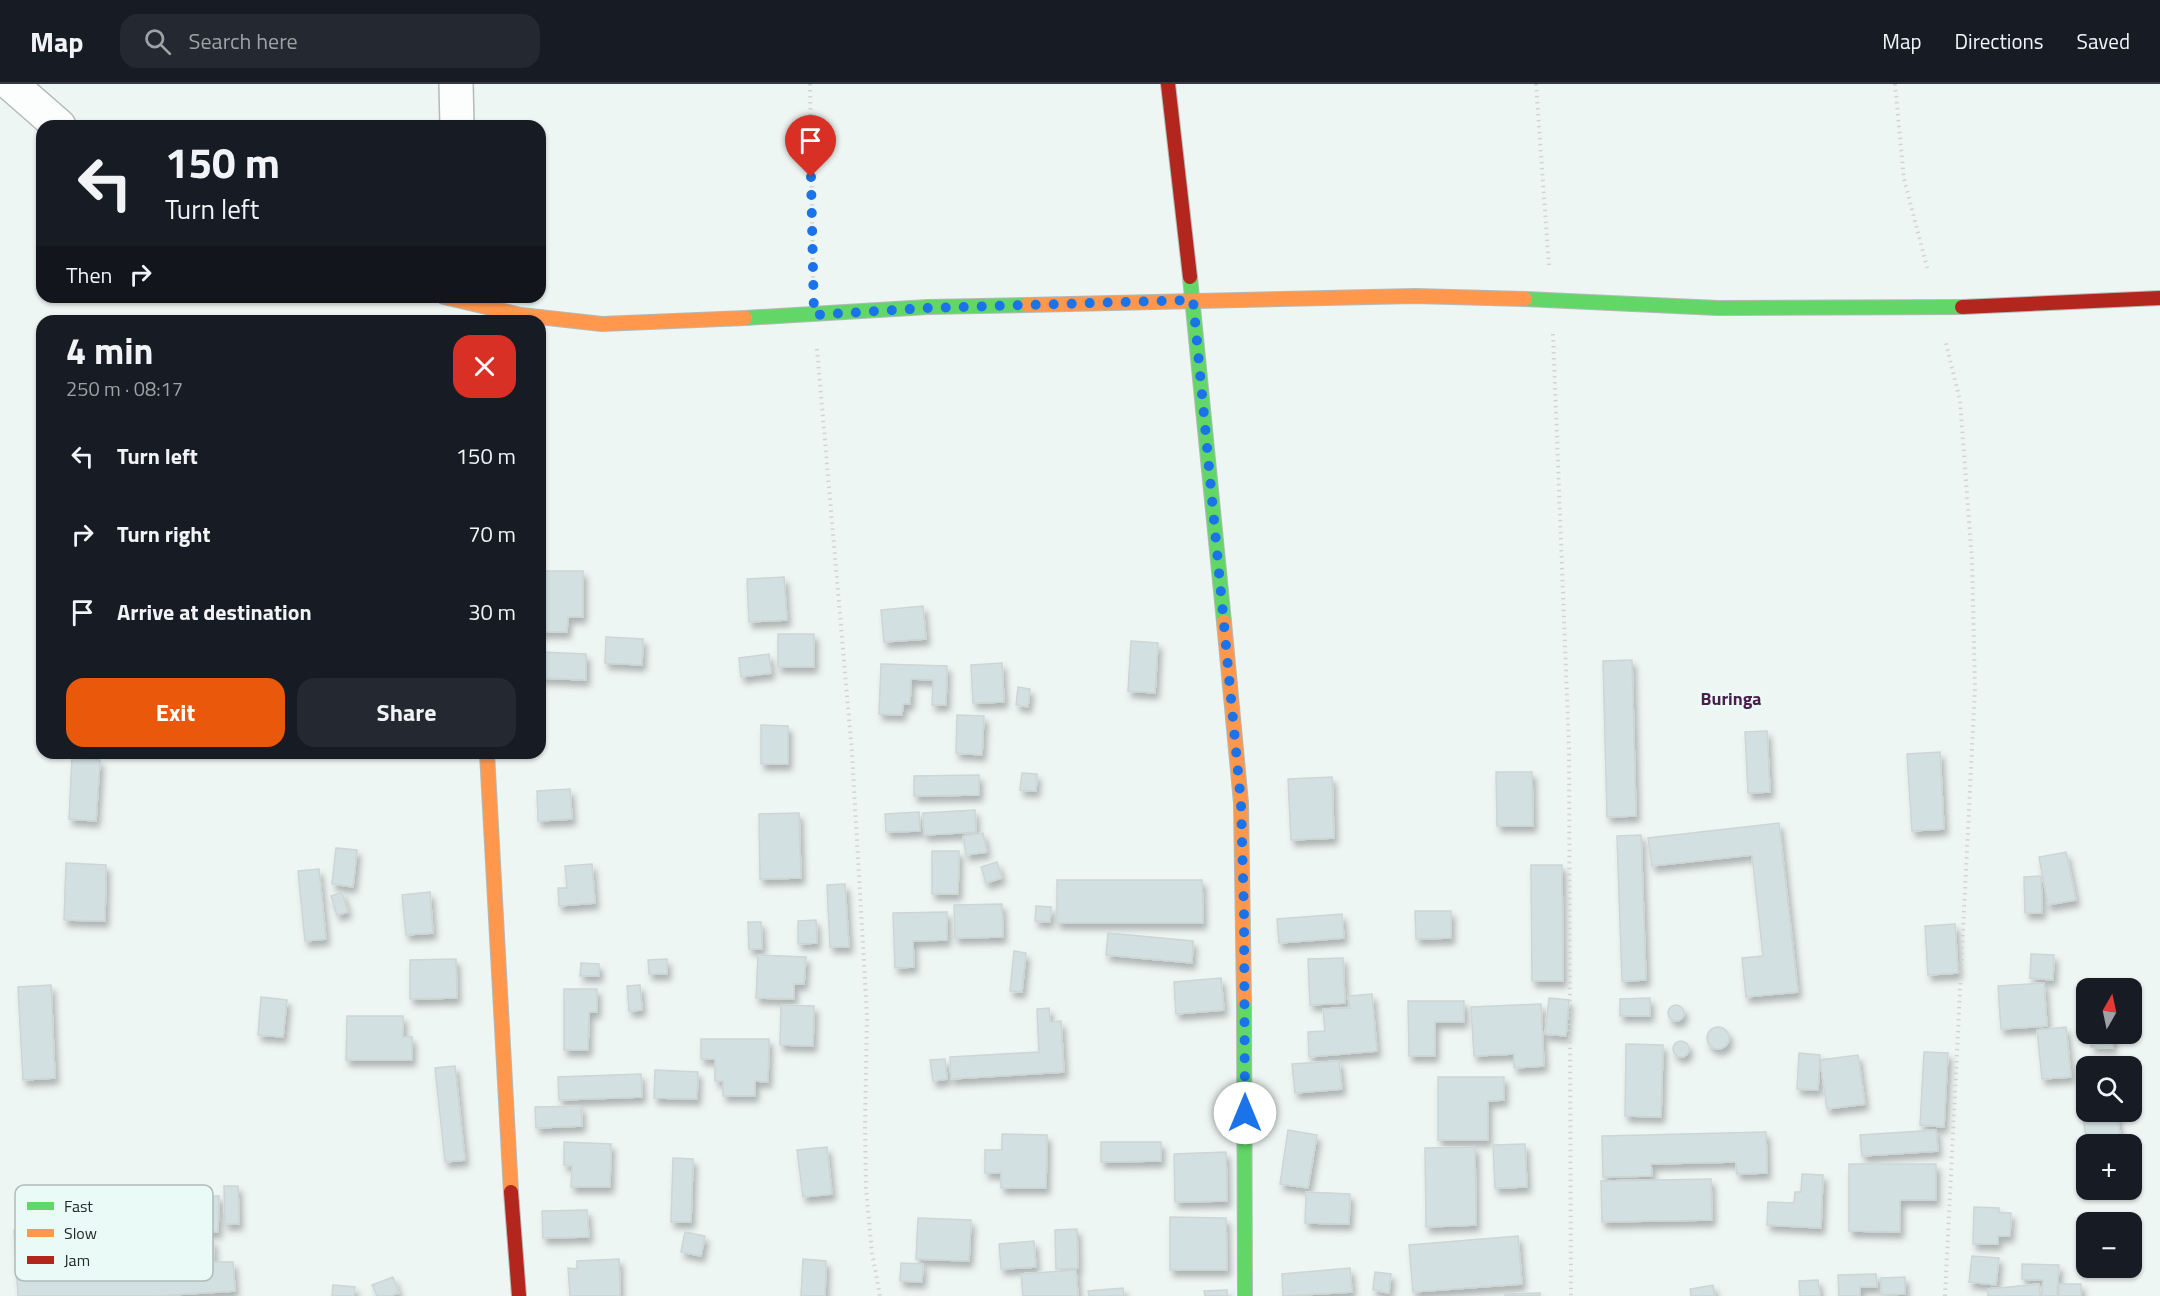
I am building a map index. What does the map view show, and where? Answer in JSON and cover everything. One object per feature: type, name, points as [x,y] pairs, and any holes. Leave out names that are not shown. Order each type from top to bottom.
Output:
[{"type":"street","points":[[11,84],[52,120]]},
{"type":"street","points":[[456,84],[457,120]]},
{"type":"street","points":[[1168,84],[1193,300],[1241,803],[1244,914],[1245,1296]]},
{"type":"street","points":[[546,318],[602,324],[928,308],[1415,296],[1718,308],[1937,307],[2160,298]]},
{"type":"street","points":[[458,304],[521,315]]},
{"type":"street","points":[[487,759],[508,1148],[519,1296]]},
{"type":"path","points":[[810,84],[814,315],[852,753],[867,1016],[866,1188],[872,1253],[879,1296]]},
{"type":"path","points":[[1536,84],[1552,300],[1569,748],[1571,1296]]},
{"type":"path","points":[[1895,84],[1904,179],[1960,401],[1972,560],[1975,688],[1945,1296]]},
{"type":"building","points":[[546,571],[583,571],[583,617],[568,617],[567,632],[546,632]]},
{"type":"building","points":[[784,577],[787,620],[749,622],[747,579]]},
{"type":"building","points":[[923,606],[926,639],[884,642],[881,610]]},
{"type":"building","points":[[778,634],[814,634],[814,667],[778,667]]},
{"type":"building","points":[[606,637],[643,639],[642,665],[605,663]]},
{"type":"building","points":[[1131,641],[1158,643],[1155,693],[1128,691]]},
{"type":"building","points":[[546,652],[586,654],[586,680],[546,678]]},
{"type":"building","points":[[769,654],[771,673],[741,677],[739,658]]},
{"type":"building","points":[[1632,660],[1636,816],[1607,817],[1603,661]]},
{"type":"building","points":[[1002,663],[1004,702],[973,703],[971,665]]},
{"type":"building","points":[[881,664],[947,666],[946,705],[932,705],[933,680],[911,679],[910,704],[903,704],[902,715],[879,714]]},
{"type":"building","points":[[1018,687],[1030,689],[1028,707],[1016,705]]},
{"type":"building","points":[[957,715],[984,716],[982,755],[956,753]]},
{"type":"building","points":[[761,725],[788,726],[788,764],[761,764]]},
{"type":"building","points":[[1767,731],[1770,792],[1748,793],[1745,732]]},
{"type":"building","points":[[1940,752],[1944,829],[1912,831],[1907,754]]},
{"type":"building","points":[[72,759],[100,760],[96,821],[69,819]]},
{"type":"building","points":[[1496,772],[1532,772],[1533,826],[1497,826]]},
{"type":"building","points":[[1022,773],[1037,774],[1036,791],[1020,790]]},
{"type":"building","points":[[979,775],[979,795],[914,796],[914,776]]},
{"type":"building","points":[[1332,777],[1334,838],[1291,840],[1288,779]]},
{"type":"building","points":[[570,789],[572,819],[538,821],[537,791]]},
{"type":"building","points":[[975,810],[976,832],[924,835],[923,813]]},
{"type":"building","points":[[919,812],[920,831],[886,832],[885,814]]},
{"type":"building","points":[[799,813],[801,878],[760,879],[759,814]]},
{"type":"building","points":[[1779,823],[1798,992],[1746,997],[1742,958],[1763,956],[1752,855],[1652,866],[1648,838]]},
{"type":"building","points":[[983,833],[987,852],[966,855],[963,836]]},
{"type":"building","points":[[1641,835],[1646,980],[1622,981],[1617,836]]},
{"type":"building","points":[[336,848],[357,850],[353,887],[332,884]]},
{"type":"building","points":[[932,851],[959,851],[958,894],[932,894]]},
{"type":"building","points":[[2066,852],[2076,900],[2048,905],[2039,857]]},
{"type":"building","points":[[997,862],[1002,878],[986,883],[981,867]]},
{"type":"building","points":[[66,863],[106,865],[105,921],[64,920]]},
{"type":"building","points":[[592,864],[595,903],[559,906],[558,888],[567,888],[565,866]]},
{"type":"building","points":[[1531,865],[1562,865],[1563,981],[1532,981]]},
{"type":"building","points":[[319,869],[326,939],[305,941],[298,871]]},
{"type":"building","points":[[2041,876],[2042,913],[2025,913],[2024,877]]},
{"type":"building","points":[[1057,880],[1202,880],[1203,923],[1057,923]]},
{"type":"building","points":[[845,884],[849,947],[830,947],[827,885]]},
{"type":"building","points":[[342,892],[348,912],[337,915],[331,896]]},
{"type":"building","points":[[430,892],[433,933],[406,935],[402,895]]},
{"type":"building","points":[[1002,904],[1003,937],[955,938],[954,905]]},
{"type":"building","points":[[1036,906],[1051,907],[1050,922],[1035,921]]},
{"type":"building","points":[[1415,911],[1451,911],[1451,938],[1416,939]]},
{"type":"building","points":[[947,912],[947,940],[913,941],[914,967],[895,968],[893,913]]},
{"type":"building","points":[[1342,914],[1344,938],[1279,943],[1277,919]]},
{"type":"building","points":[[816,920],[817,943],[798,944],[798,921]]},
{"type":"building","points":[[748,922],[761,922],[762,949],[749,949]]},
{"type":"building","points":[[1955,924],[1958,973],[1928,975],[1925,926]]},
{"type":"building","points":[[1108,933],[1193,941],[1192,963],[1106,955]]},
{"type":"building","points":[[1014,951],[1026,953],[1022,992],[1010,991]]},
{"type":"building","points":[[2031,954],[2054,955],[2053,980],[2030,978]]},
{"type":"building","points":[[758,955],[806,957],[804,984],[794,984],[794,999],[756,998]]},
{"type":"building","points":[[1343,958],[1345,1003],[1310,1005],[1308,959]]},
{"type":"building","points":[[456,959],[457,998],[410,999],[410,960]]},
{"type":"building","points":[[667,959],[667,974],[649,974],[648,960]]},
{"type":"building","points":[[581,963],[599,964],[599,976],[580,976]]},
{"type":"building","points":[[1221,978],[1224,1010],[1176,1014],[1174,982]]},
{"type":"building","points":[[2044,983],[2047,1026],[2001,1029],[1998,986]]},
{"type":"building","points":[[51,985],[55,1078],[23,1080],[18,987]]},
{"type":"building","points":[[640,985],[642,1010],[629,1011],[627,986]]},
{"type":"building","points":[[564,989],[597,989],[597,1012],[589,1012],[588,1050],[564,1050]]},
{"type":"building","points":[[1372,994],[1377,1051],[1309,1057],[1308,1032],[1325,1031],[1323,1009],[1350,1008],[1348,996]]},
{"type":"building","points":[[261,997],[287,1000],[283,1037],[258,1035]]},
{"type":"building","points":[[1549,998],[1569,1000],[1566,1036],[1545,1034]]},
{"type":"building","points":[[1650,998],[1650,1016],[1620,1016],[1620,999]]},
{"type":"building","points":[[1408,1001],[1464,1001],[1464,1022],[1435,1022],[1435,1056],[1409,1056]]},
{"type":"building","points":[[1541,1004],[1544,1066],[1514,1068],[1514,1054],[1474,1056],[1471,1007]]},
{"type":"building","points":[[781,1005],[814,1006],[813,1046],[780,1045]]},
{"type":"building","points":[[1673,1005],[1679,1005],[1684,1013],[1682,1019],[1673,1021],[1668,1016],[1668,1010]]},
{"type":"building","points":[[1049,1008],[1050,1022],[1061,1021],[1064,1072],[951,1079],[950,1057],[1039,1052],[1037,1009]]},
{"type":"building","points":[[347,1016],[403,1016],[403,1037],[412,1037],[412,1060],[346,1060]]},
{"type":"building","points":[[1718,1027],[1726,1030],[1729,1038],[1726,1046],[1718,1049],[1710,1046],[1707,1038],[1710,1030]]},
{"type":"building","points":[[2066,1027],[2071,1077],[2042,1079],[2037,1030]]},
{"type":"building","points":[[701,1039],[769,1039],[768,1082],[755,1081],[755,1096],[723,1096],[723,1081],[715,1081],[715,1059],[701,1059]]},
{"type":"building","points":[[1681,1041],[1689,1049],[1681,1057],[1673,1049]]},
{"type":"building","points":[[1626,1044],[1663,1045],[1661,1117],[1625,1116]]},
{"type":"building","points":[[2091,1044],[2113,1044],[2113,1048],[2091,1047]]},
{"type":"building","points":[[1924,1052],[1948,1053],[1944,1127],[1920,1125]]},
{"type":"building","points":[[1799,1053],[1820,1055],[1818,1090],[1797,1089]]},
{"type":"building","points":[[1858,1055],[1865,1104],[1827,1109],[1820,1060]]},
{"type":"building","points":[[945,1059],[947,1079],[933,1081],[930,1060]]},
{"type":"building","points":[[1339,1061],[1342,1089],[1295,1093],[1292,1064]]},
{"type":"building","points":[[455,1066],[465,1160],[445,1162],[435,1068]]},
{"type":"building","points":[[655,1070],[698,1072],[697,1099],[654,1098]]},
{"type":"building","points":[[641,1074],[642,1097],[559,1100],[558,1077]]},
{"type":"building","points":[[1438,1077],[1504,1077],[1504,1100],[1488,1101],[1488,1140],[1438,1140]]},
{"type":"building","points":[[581,1106],[582,1126],[536,1128],[535,1107]]},
{"type":"building","points":[[2084,1122],[2118,1122],[2120,1134],[2086,1134]]},
{"type":"building","points":[[1288,1130],[1317,1135],[1308,1188],[1280,1184]]},
{"type":"building","points":[[1936,1130],[1938,1151],[1862,1156],[1860,1135]]},
{"type":"building","points":[[1766,1132],[1767,1173],[1737,1174],[1736,1162],[1651,1164],[1652,1176],[1603,1177],[1602,1136]]},
{"type":"building","points":[[1002,1134],[1047,1135],[1046,1188],[1001,1188],[1001,1173],[985,1173],[985,1150],[1002,1150]]},
{"type":"building","points":[[564,1142],[611,1144],[610,1187],[571,1187],[572,1166],[564,1165]]},
{"type":"building","points":[[1101,1142],[1161,1142],[1161,1161],[1101,1162]]},
{"type":"building","points":[[1525,1144],[1527,1187],[1495,1188],[1493,1145]]},
{"type":"building","points":[[827,1147],[832,1194],[803,1197],[797,1150]]},
{"type":"building","points":[[1475,1147],[1476,1225],[1426,1227],[1425,1148]]},
{"type":"building","points":[[1226,1152],[1227,1201],[1175,1202],[1174,1154]]},
{"type":"building","points":[[673,1158],[693,1159],[691,1222],[671,1222]]},
{"type":"building","points":[[1849,1164],[1936,1164],[1936,1200],[1900,1200],[1900,1232],[1849,1231]]},
{"type":"building","points":[[1802,1174],[1823,1175],[1821,1228],[1767,1225],[1768,1202],[1794,1203],[1795,1192],[1801,1192]]},
{"type":"building","points":[[1711,1179],[1712,1220],[1602,1222],[1601,1181]]},
{"type":"building","points":[[224,1186],[238,1186],[239,1224],[225,1224]]},
{"type":"building","points":[[1306,1192],[1350,1194],[1349,1224],[1305,1223]]},
{"type":"building","points":[[213,1196],[219,1196],[218,1232],[213,1232]]},
{"type":"building","points":[[1974,1207],[1999,1208],[1999,1213],[2011,1213],[2010,1236],[1998,1236],[1998,1244],[1973,1244]]},
{"type":"building","points":[[587,1210],[589,1237],[543,1238],[542,1211]]},
{"type":"building","points":[[1170,1217],[1226,1218],[1227,1270],[1170,1270]]},
{"type":"building","points":[[918,1218],[971,1220],[969,1261],[916,1259]]},
{"type":"building","points":[[1077,1229],[1078,1268],[1056,1269],[1055,1230]]},
{"type":"building","points":[[685,1232],[705,1236],[701,1256],[681,1252]]},
{"type":"building","points":[[1518,1236],[1522,1284],[1413,1292],[1409,1245]]},
{"type":"building","points":[[213,1240],[214,1262],[233,1262],[235,1291],[154,1296],[18,1296],[17,1281],[213,1281]]},
{"type":"building","points":[[1034,1241],[1036,1267],[1001,1269],[999,1244]]},
{"type":"building","points":[[1972,1256],[1999,1258],[1996,1285],[1969,1282]]},
{"type":"building","points":[[619,1259],[620,1296],[570,1296],[568,1268],[577,1269],[577,1261]]},
{"type":"building","points":[[803,1259],[826,1261],[825,1296],[801,1296]]},
{"type":"building","points":[[901,1263],[923,1264],[922,1282],[900,1281]]},
{"type":"building","points":[[2022,1264],[2059,1265],[2057,1296],[2042,1296],[2043,1280],[2022,1279]]},
{"type":"building","points":[[1350,1268],[1352,1292],[1283,1296],[1282,1274]]},
{"type":"building","points":[[1076,1270],[1078,1296],[1023,1296],[1021,1274]]},
{"type":"building","points":[[1375,1272],[1391,1274],[1389,1293],[1373,1290]]},
{"type":"building","points":[[1876,1274],[1877,1287],[1860,1287],[1860,1296],[1839,1296],[1838,1275]]},
{"type":"building","points":[[393,1277],[399,1293],[377,1296],[372,1285]]},
{"type":"building","points":[[1905,1277],[1905,1294],[1881,1295],[1881,1278]]},
{"type":"building","points":[[1818,1280],[1820,1296],[1800,1296],[1799,1281]]},
{"type":"building","points":[[2039,1284],[2040,1296],[1988,1296],[1988,1289]]},
{"type":"building","points":[[2059,1284],[2081,1284],[2081,1296],[2059,1296]]},
{"type":"building","points":[[333,1285],[355,1287],[354,1296],[332,1296]]},
{"type":"building","points":[[1713,1285],[1715,1296],[1691,1296],[1690,1289]]},
{"type":"building","points":[[1123,1288],[1124,1296],[1089,1296],[1088,1291]]},
{"type":"building","points":[[1227,1290],[1227,1296],[1205,1296],[1204,1291]]},
{"type":"building","points":[[1540,1293],[1540,1296],[1505,1296],[1505,1294]]},
{"type":"traffic: fast","points":[[1190,277],[1224,622]]},
{"type":"traffic: fast","points":[[1525,299],[1718,308],[1962,307]]},
{"type":"traffic: fast","points":[[745,318],[928,307],[1027,305]]},
{"type":"traffic: fast","points":[[1244,1001],[1245,1296]]},
{"type":"traffic: slow","points":[[1027,305],[1415,296],[1525,299]]},
{"type":"traffic: slow","points":[[470,303],[521,315]]},
{"type":"traffic: slow","points":[[546,318],[602,324],[745,318]]},
{"type":"traffic: slow","points":[[1224,622],[1241,803],[1244,1001]]},
{"type":"traffic: slow","points":[[487,759],[511,1192]]},
{"type":"traffic: jam","points":[[1168,84],[1190,277]]},
{"type":"traffic: jam","points":[[1962,307],[2160,298]]},
{"type":"traffic: jam","points":[[511,1192],[519,1296]]},
{"type":"district","name":"Buringa","points":[[1731,699]]},
{"type":"route","points":[[811,177],[814,315],[928,308],[1193,300],[1241,803],[1245,1113]]}]
